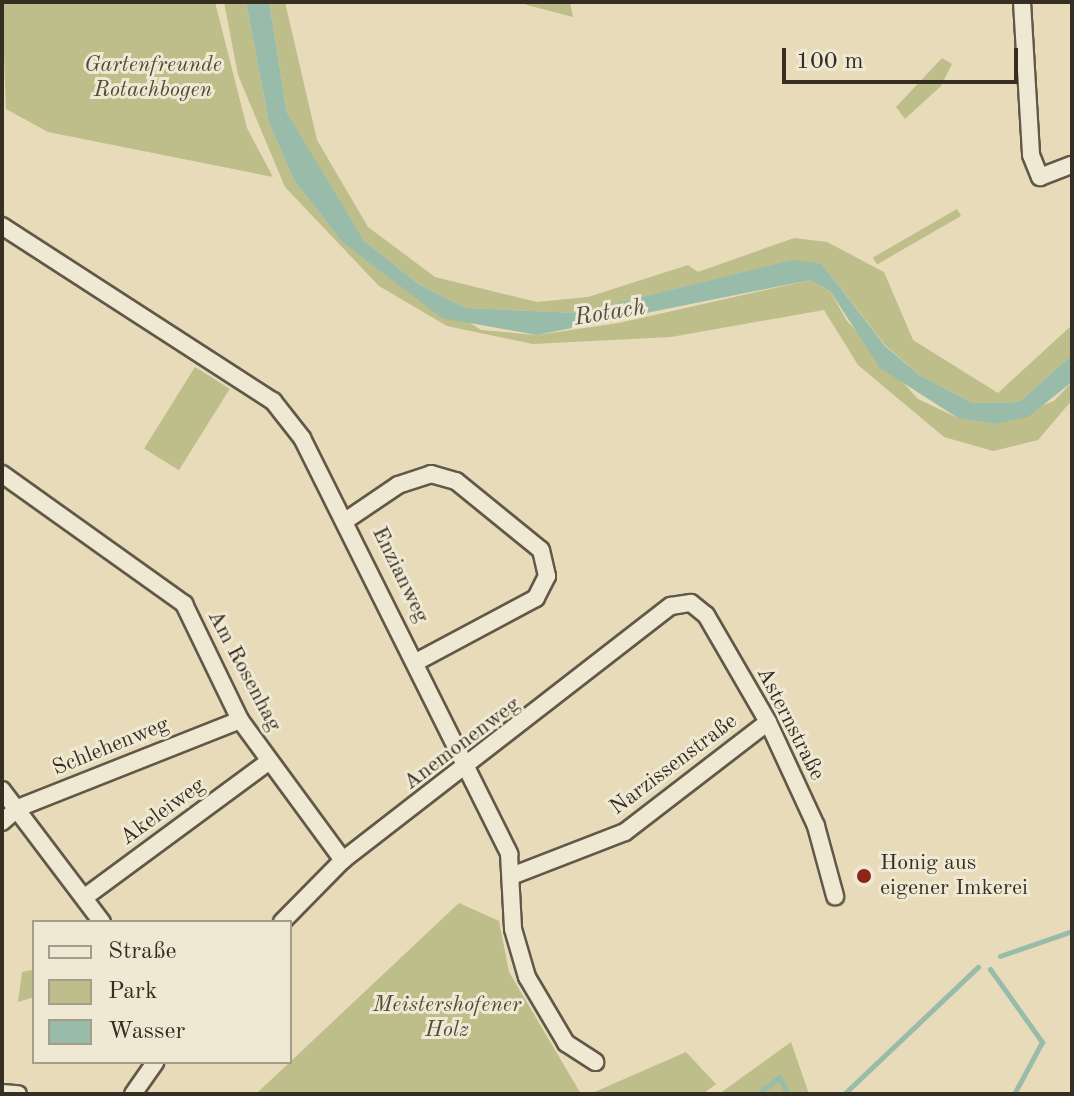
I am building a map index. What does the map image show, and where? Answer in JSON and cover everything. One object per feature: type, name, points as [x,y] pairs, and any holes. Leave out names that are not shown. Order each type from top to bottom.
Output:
[{"type":"street","points":[[1022,2],[1031,155],[1040,177],[1072,165]]},
{"type":"street","name":"Enzianweg","points":[[2,226],[273,401],[348,519],[468,770],[514,875],[513,929],[527,977],[566,1043],[595,1062]]},
{"type":"street","name":"Am Rosenhag","points":[[2,474],[184,604],[240,720],[343,860]]},
{"type":"street","points":[[348,519],[398,485],[431,474],[456,481],[541,550],[547,576],[536,598],[418,661]]},
{"type":"street","name":"Asternstraße","points":[[671,606],[691,603],[706,615],[768,722],[816,826],[835,896]]},
{"type":"street","name":"Anemonenweg","points":[[284,920],[343,860],[468,770],[671,606]]},
{"type":"street","name":"Schlehenweg","points":[[2,822],[18,808],[240,720]]},
{"type":"street","name":"Narzissenstraße","points":[[514,875],[625,832],[768,722]]},
{"type":"street","name":"Akeleiweg","points":[[85,897],[268,762]]},
{"type":"street","points":[[2,790],[101,920]]},
{"type":"street","points":[[133,1094],[154,1064]]},
{"type":"street","points":[[2,1093],[18,1094]]},
{"type":"green space","name":"Gartenfreunde Rotachbogen","points":[[2,2],[215,2],[247,128],[273,177],[48,132],[6,109]]},
{"type":"green space","points":[[224,2],[246,2],[269,123],[294,180],[341,241],[481,330],[537,335],[619,323],[810,280],[830,291],[847,321],[918,399],[958,418],[994,424],[1054,401],[1072,382],[1072,400],[1038,440],[993,451],[944,437],[858,365],[824,310],[671,337],[533,344],[447,326],[379,286],[285,187],[238,75]]},
{"type":"green space","points":[[269,2],[285,2],[317,140],[368,227],[435,277],[537,302],[588,297],[688,265],[698,272],[794,238],[827,242],[884,272],[913,340],[998,393],[1072,325],[1072,355],[1019,402],[973,403],[919,375],[885,345],[822,264],[754,270],[577,313],[466,308],[420,285],[364,241],[318,175],[287,113]]},
{"type":"green space","points":[[519,2],[570,2],[573,17],[527,5]]},
{"type":"green space","points":[[942,58],[952,64],[941,86],[905,119],[896,107]]},
{"type":"green space","points":[[957,209],[961,216],[877,264],[873,258]]},
{"type":"green space","points":[[195,367],[230,389],[179,470],[144,448]]},
{"type":"green space","name":"Meistershofener Holz","points":[[459,903],[499,921],[509,972],[581,1094],[256,1094],[288,1064],[292,1064],[292,1060]]},
{"type":"green space","points":[[32,970],[32,998],[18,1002],[22,972]]},
{"type":"green space","points":[[791,1042],[809,1094],[719,1094]]},
{"type":"green space","points":[[686,1052],[716,1084],[703,1094],[590,1094]]},
{"type":"water","name":"Rotach","points":[[246,2],[269,2],[287,113],[364,241],[420,285],[466,308],[577,313],[793,260],[822,264],[885,346],[919,375],[973,403],[1019,402],[1072,355],[1072,382],[1028,417],[994,424],[958,418],[880,368],[830,291],[810,280],[537,335],[442,318],[341,241],[294,180],[269,123]]},
{"type":"waterway","points":[[1000,956],[1072,931]]},
{"type":"waterway","points":[[844,1094],[978,967]]},
{"type":"waterway","points":[[990,969],[1042,1042],[1014,1094]]},
{"type":"waterway","points":[[758,1094],[779,1077],[788,1094]]},
{"type":"place","name":"Honig aus eigener Imkerei","points":[[864,876]]}]
